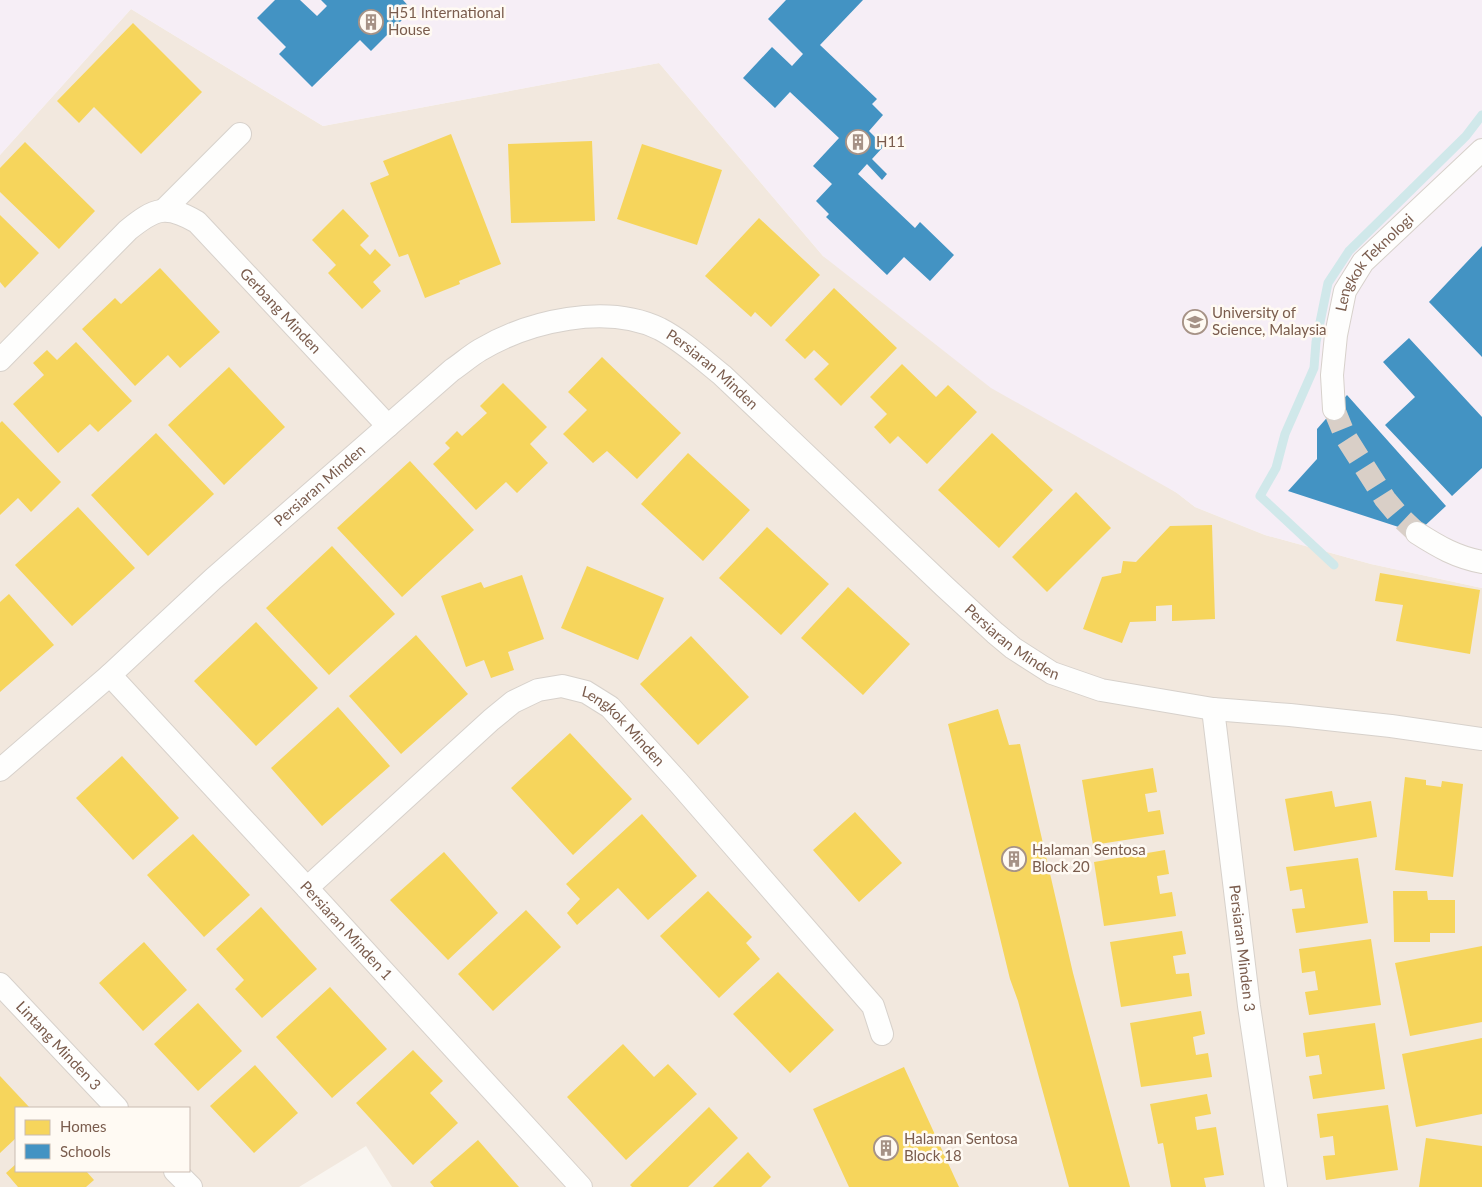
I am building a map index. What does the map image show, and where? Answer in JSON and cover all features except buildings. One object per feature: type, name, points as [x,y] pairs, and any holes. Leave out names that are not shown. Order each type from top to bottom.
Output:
[{"type":"street","points":[[0,360],[128,230],[145,217],[164,210],[240,134]]},
{"type":"street","name":"Lengkok Teknologi","points":[[1334,410],[1332,375],[1336,335],[1345,292],[1363,262],[1482,150]]},
{"type":"street","name":"Gerbang Minden","points":[[164,210],[181,213],[197,222],[388,426]]},
{"type":"street","name":"Persiaran Minden","points":[[0,770],[110,675],[213,578],[452,370],[479,350],[539,324],[568,318],[599,317],[632,320],[660,329],[688,346],[722,375],[945,588],[1013,648],[1052,672],[1101,690],[1213,709],[1391,726],[1482,739]]},
{"type":"street","points":[[1417,533],[1442,549],[1467,559],[1482,562]]},
{"type":"street","name":"Persiaran Minden 1","points":[[110,675],[308,888],[581,1187]]},
{"type":"street","name":"Lengkok Minden","points":[[308,888],[513,702],[538,690],[562,686],[586,692],[610,707],[678,782],[872,1006],[882,1034]]},
{"type":"street","name":"Persiaran Minden 3","points":[[1213,709],[1249,1006],[1276,1187]]},
{"type":"street","name":"Lintang Minden 3","points":[[0,984],[116,1107]]},
{"type":"street","points":[[176,1172],[191,1187]]},
{"type":"shaded area","name":"University of Science, Malaysia","points":[[0,0],[1482,0],[1482,588],[1371,564],[1265,535],[1195,507],[1177,493],[991,388],[823,256],[659,63],[323,126],[131,9],[0,155]]},
{"type":"shaded area","points":[[131,9],[323,126],[659,63],[823,256],[1177,493],[1195,507],[1265,535],[1371,564],[1482,588],[1482,1187],[392,1187],[366,1146],[299,1187],[0,1187],[0,155]]},
{"type":"waterway","points":[[1334,565],[1260,496],[1276,468],[1285,434],[1314,368],[1316,342],[1328,283],[1349,251],[1466,136],[1482,115]]},
{"type":"tunnel","points":[[1334,409],[1345,436],[1385,499],[1417,533]]},
{"type":"place","name":"H51 International House","points":[[371,22]]},
{"type":"place","name":"H11","points":[[858,142]]},
{"type":"place","name":"University of Science, Malaysia","points":[[1195,322]]},
{"type":"place","name":"Halaman Sentosa Block 20","points":[[1014,859]]},
{"type":"place","name":"Halaman Sentosa Block 18","points":[[886,1148]]}]
